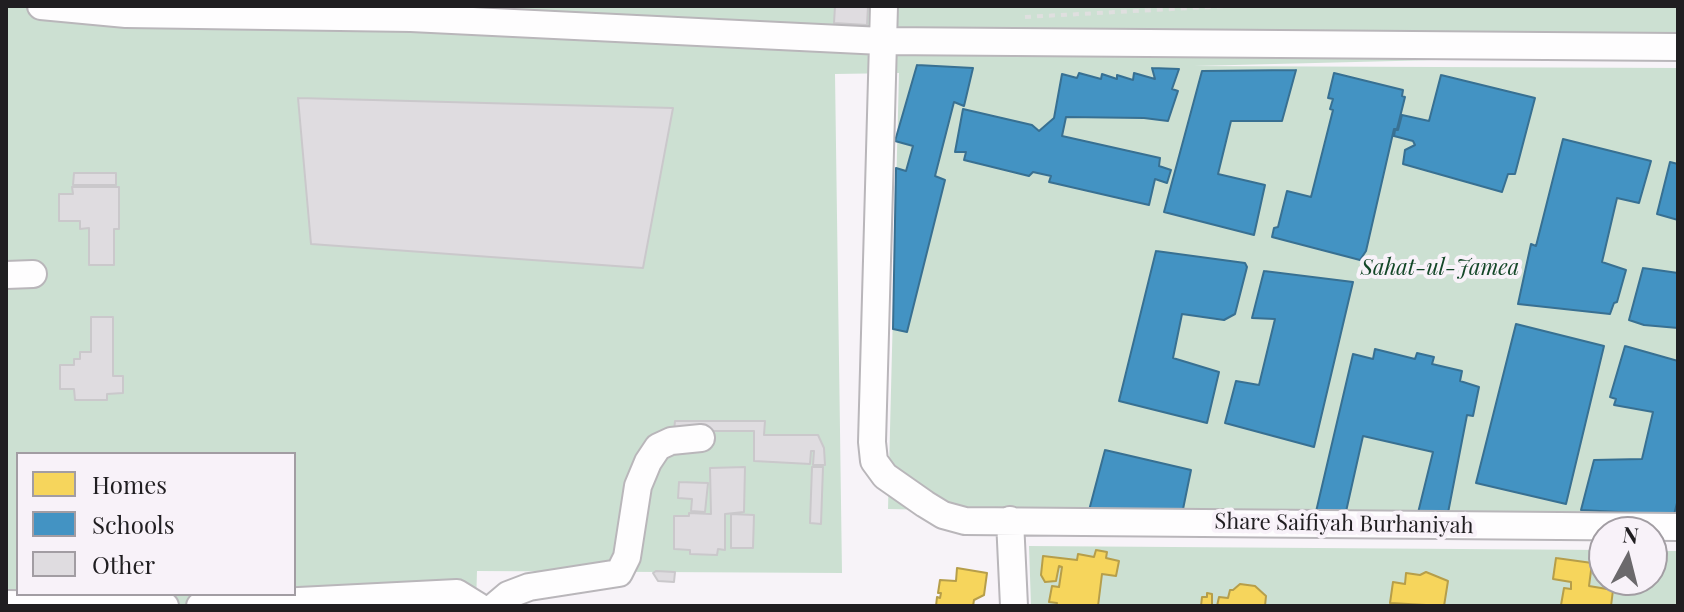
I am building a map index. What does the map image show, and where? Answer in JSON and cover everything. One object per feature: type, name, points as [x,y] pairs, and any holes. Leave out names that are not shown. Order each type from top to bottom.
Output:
[{"type":"street","points":[[41,6],[127,10],[413,12],[882,41],[1678,47]]},
{"type":"street","points":[[882,41],[884,6]]},
{"type":"street","name":"Share Saifiyah Burhaniyah","points":[[882,41],[874,461],[885,476],[943,515],[965,521],[1678,527]]},
{"type":"street","points":[[6,275],[33,274]]},
{"type":"street","points":[[495,606],[508,595],[529,587],[619,573],[627,557],[638,486],[648,462],[658,447],[671,441],[701,438]]},
{"type":"street","points":[[1010,520],[1014,606]]},
{"type":"street","points":[[200,606],[457,593],[478,606]]},
{"type":"street","points":[[6,604],[165,606]]},
{"type":"path","points":[[1013,18],[1227,6]]},
{"type":"green space","name":"Sahat-ul-Jamea","points":[[6,6],[1678,6],[1678,54],[1194,66],[1678,68],[1678,525],[1668,525],[1668,516],[1588,516],[1588,523],[888,509],[899,73],[835,74],[842,573],[477,571],[476,606],[6,606]]},
{"type":"green space","points":[[1029,546],[1588,550],[1588,596],[1668,596],[1668,551],[1678,551],[1678,606],[1031,606]]},
{"type":"building: Homes","points":[[1096,550],[1107,552],[1106,558],[1119,561],[1116,576],[1102,574],[1098,606],[1056,606],[1057,603],[1049,602],[1052,586],[1059,587],[1062,567],[1059,566],[1056,581],[1045,582],[1041,575],[1043,556],[1077,560],[1078,554],[1094,557]]},
{"type":"building: Homes","points":[[1556,558],[1588,562],[1588,596],[1612,596],[1611,606],[1561,605],[1564,588],[1571,589],[1571,582],[1553,579]]},
{"type":"building: Homes","points":[[957,568],[987,573],[984,595],[974,600],[973,606],[936,606],[941,593],[938,593],[940,580],[956,581]]},
{"type":"building: Homes","points":[[1426,572],[1448,581],[1444,606],[1390,603],[1393,582],[1405,584],[1406,573],[1420,575]]},
{"type":"building: Homes","points":[[1240,584],[1255,586],[1266,596],[1265,606],[1217,606],[1219,597],[1228,598],[1230,590]]},
{"type":"building: Homes","points":[[1207,593],[1212,594],[1212,606],[1201,606],[1202,597],[1207,597]]},
{"type":"building: Schools","points":[[917,65],[973,68],[964,106],[954,102],[935,176],[945,180],[907,332],[893,329],[896,168],[906,171],[913,146],[895,141]]},
{"type":"building: Schools","points":[[1152,68],[1179,69],[1172,89],[1178,91],[1168,121],[1066,117],[1062,136],[1160,158],[1159,166],[1171,170],[1167,183],[1155,179],[1149,205],[1049,182],[1051,176],[1033,172],[1029,176],[964,160],[966,152],[955,152],[963,109],[1032,125],[1039,131],[1054,118],[1062,74],[1077,78],[1079,73],[1101,79],[1102,74],[1117,79],[1117,75],[1133,80],[1134,73],[1155,79]]},
{"type":"building: Schools","points":[[1296,70],[1282,121],[1231,121],[1218,174],[1265,185],[1254,235],[1164,212],[1202,71]]},
{"type":"building: Schools","points":[[1334,73],[1403,90],[1402,96],[1405,97],[1397,129],[1394,129],[1366,251],[1360,260],[1272,237],[1274,228],[1278,227],[1287,191],[1311,197],[1333,110],[1330,109],[1333,99],[1328,98]]},
{"type":"building: Schools","points":[[1441,75],[1535,98],[1515,174],[1508,174],[1502,192],[1403,164],[1405,150],[1415,145],[1413,141],[1394,136],[1395,130],[1398,130],[1402,115],[1429,121]]},
{"type":"building: Schools","points":[[1563,139],[1651,161],[1639,203],[1617,198],[1602,262],[1626,270],[1617,302],[1610,314],[1518,304],[1531,244],[1536,246]]},
{"type":"building: Schools","points":[[1670,162],[1678,164],[1678,220],[1657,214]]},
{"type":"building: Schools","points":[[1156,251],[1245,263],[1247,267],[1235,314],[1224,320],[1182,314],[1173,358],[1219,372],[1207,423],[1119,401]]},
{"type":"building: Schools","points":[[1643,268],[1678,273],[1678,328],[1644,325],[1629,320]]},
{"type":"building: Schools","points":[[1264,271],[1353,282],[1314,447],[1225,423],[1236,381],[1259,385],[1275,319],[1252,318]]},
{"type":"building: Schools","points":[[1516,324],[1604,346],[1566,504],[1476,483]]},
{"type":"building: Schools","points":[[1625,346],[1678,361],[1678,499],[1674,515],[1581,510],[1594,460],[1642,459],[1653,412],[1614,405],[1616,399],[1610,397]]},
{"type":"building: Schools","points":[[1375,349],[1415,359],[1417,353],[1434,357],[1432,364],[1462,371],[1460,381],[1479,387],[1473,416],[1467,415],[1447,518],[1417,517],[1433,452],[1363,436],[1345,516],[1315,516],[1353,354],[1373,359]]},
{"type":"building: Schools","points":[[1105,450],[1191,470],[1181,519],[1087,518]]},
{"type":"building: Other","points":[[835,6],[868,6],[867,25],[834,23]]},
{"type":"building: Other","points":[[298,98],[673,108],[643,268],[311,244]]},
{"type":"building: Other","points":[[74,173],[116,173],[116,185],[73,185]]},
{"type":"building: Other","points":[[72,187],[119,187],[119,229],[114,229],[114,265],[89,265],[89,228],[80,229],[80,221],[59,221],[59,194],[73,194]]},
{"type":"building: Other","points":[[91,317],[113,317],[113,376],[123,376],[123,393],[107,394],[107,400],[75,400],[74,389],[60,389],[60,365],[74,365],[74,359],[80,359],[80,352],[91,352]]},
{"type":"building: Other","points":[[675,421],[765,421],[764,435],[818,435],[824,448],[825,465],[813,465],[814,451],[811,451],[810,464],[754,461],[754,431],[674,431]]},
{"type":"building: Other","points":[[745,467],[744,512],[725,514],[725,550],[718,549],[717,555],[690,554],[690,550],[674,549],[674,516],[711,514],[710,468]]},
{"type":"building: Other","points":[[812,467],[823,467],[821,524],[810,523]]},
{"type":"building: Other","points":[[679,482],[708,483],[705,512],[691,511],[692,499],[678,498]]},
{"type":"building: Other","points":[[731,514],[754,515],[753,548],[731,548]]},
{"type":"building: Other","points":[[675,572],[674,582],[658,581],[653,573]]}]
